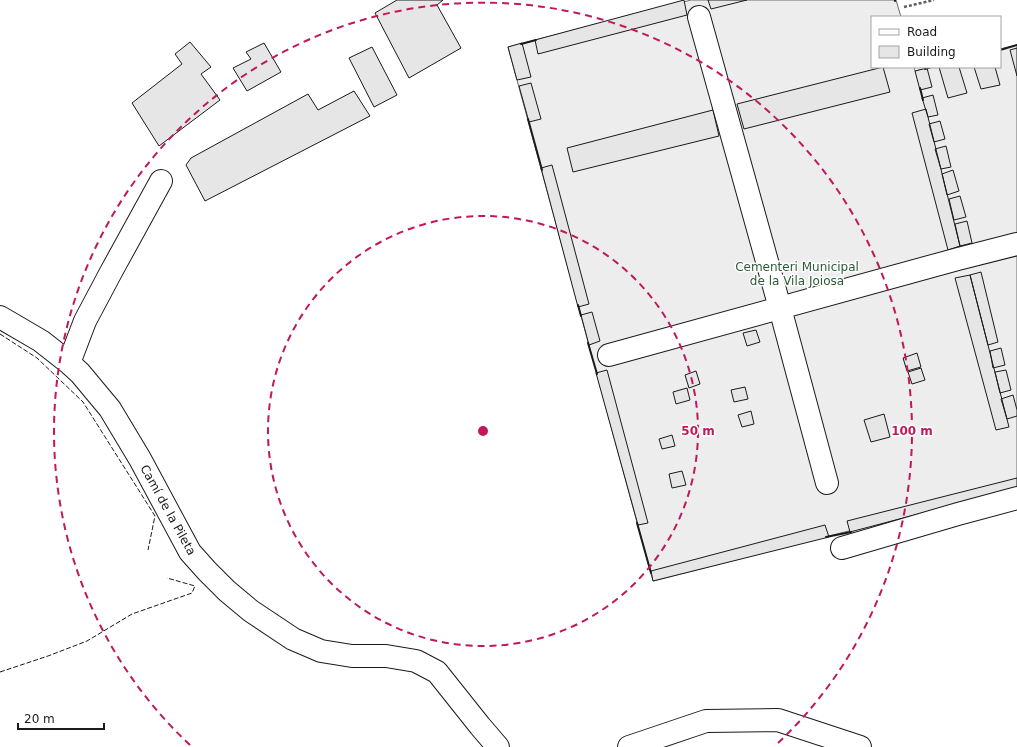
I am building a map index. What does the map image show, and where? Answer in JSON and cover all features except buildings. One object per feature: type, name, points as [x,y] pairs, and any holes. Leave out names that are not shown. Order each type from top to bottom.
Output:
[{"type":"street","points":[[699,16],[827,483]]},
{"type":"street","points":[[69,363],[86,320],[162,181]]},
{"type":"street","points":[[609,355],[1017,244]]},
{"type":"street","name":"Camí de la Pileta","points":[[0,317],[41,340],[69,363],[80,373],[110,409],[140,459],[190,552],[227,591],[251,611],[293,639],[321,651],[352,656],[386,656],[416,661],[437,672],[498,747]]},
{"type":"street","points":[[842,548],[1017,498]]},
{"type":"street","points":[[629,747],[706,721],[778,720],[860,747]]},
{"type":"path","points":[[904,7],[934,0]]},
{"type":"shaded area","name":"Cementeri Municipal de la Vila Joiosa","points":[[691,0],[896,0],[901,16],[871,16],[871,68],[914,68],[915,71],[928,68],[1001,68],[1001,49],[1017,45],[1017,488],[653,581],[508,47]]},
{"type":"fence","points":[[0,334],[37,358],[83,402],[155,516],[148,550]]},
{"type":"fence","points":[[0,672],[87,641],[132,614],[192,593],[195,586],[167,578]]},
{"type":"wall","points":[[521,44],[536,40]]},
{"type":"wall","points":[[1001,50],[1017,45]]},
{"type":"wall","points":[[920,88],[923,100]]},
{"type":"wall","points":[[528,119],[542,170]]},
{"type":"wall","points":[[578,305],[581,316]]},
{"type":"wall","points":[[588,343],[597,374]]},
{"type":"wall","points":[[637,523],[651,573]]},
{"type":"wall","points":[[826,537],[851,532]]}]
